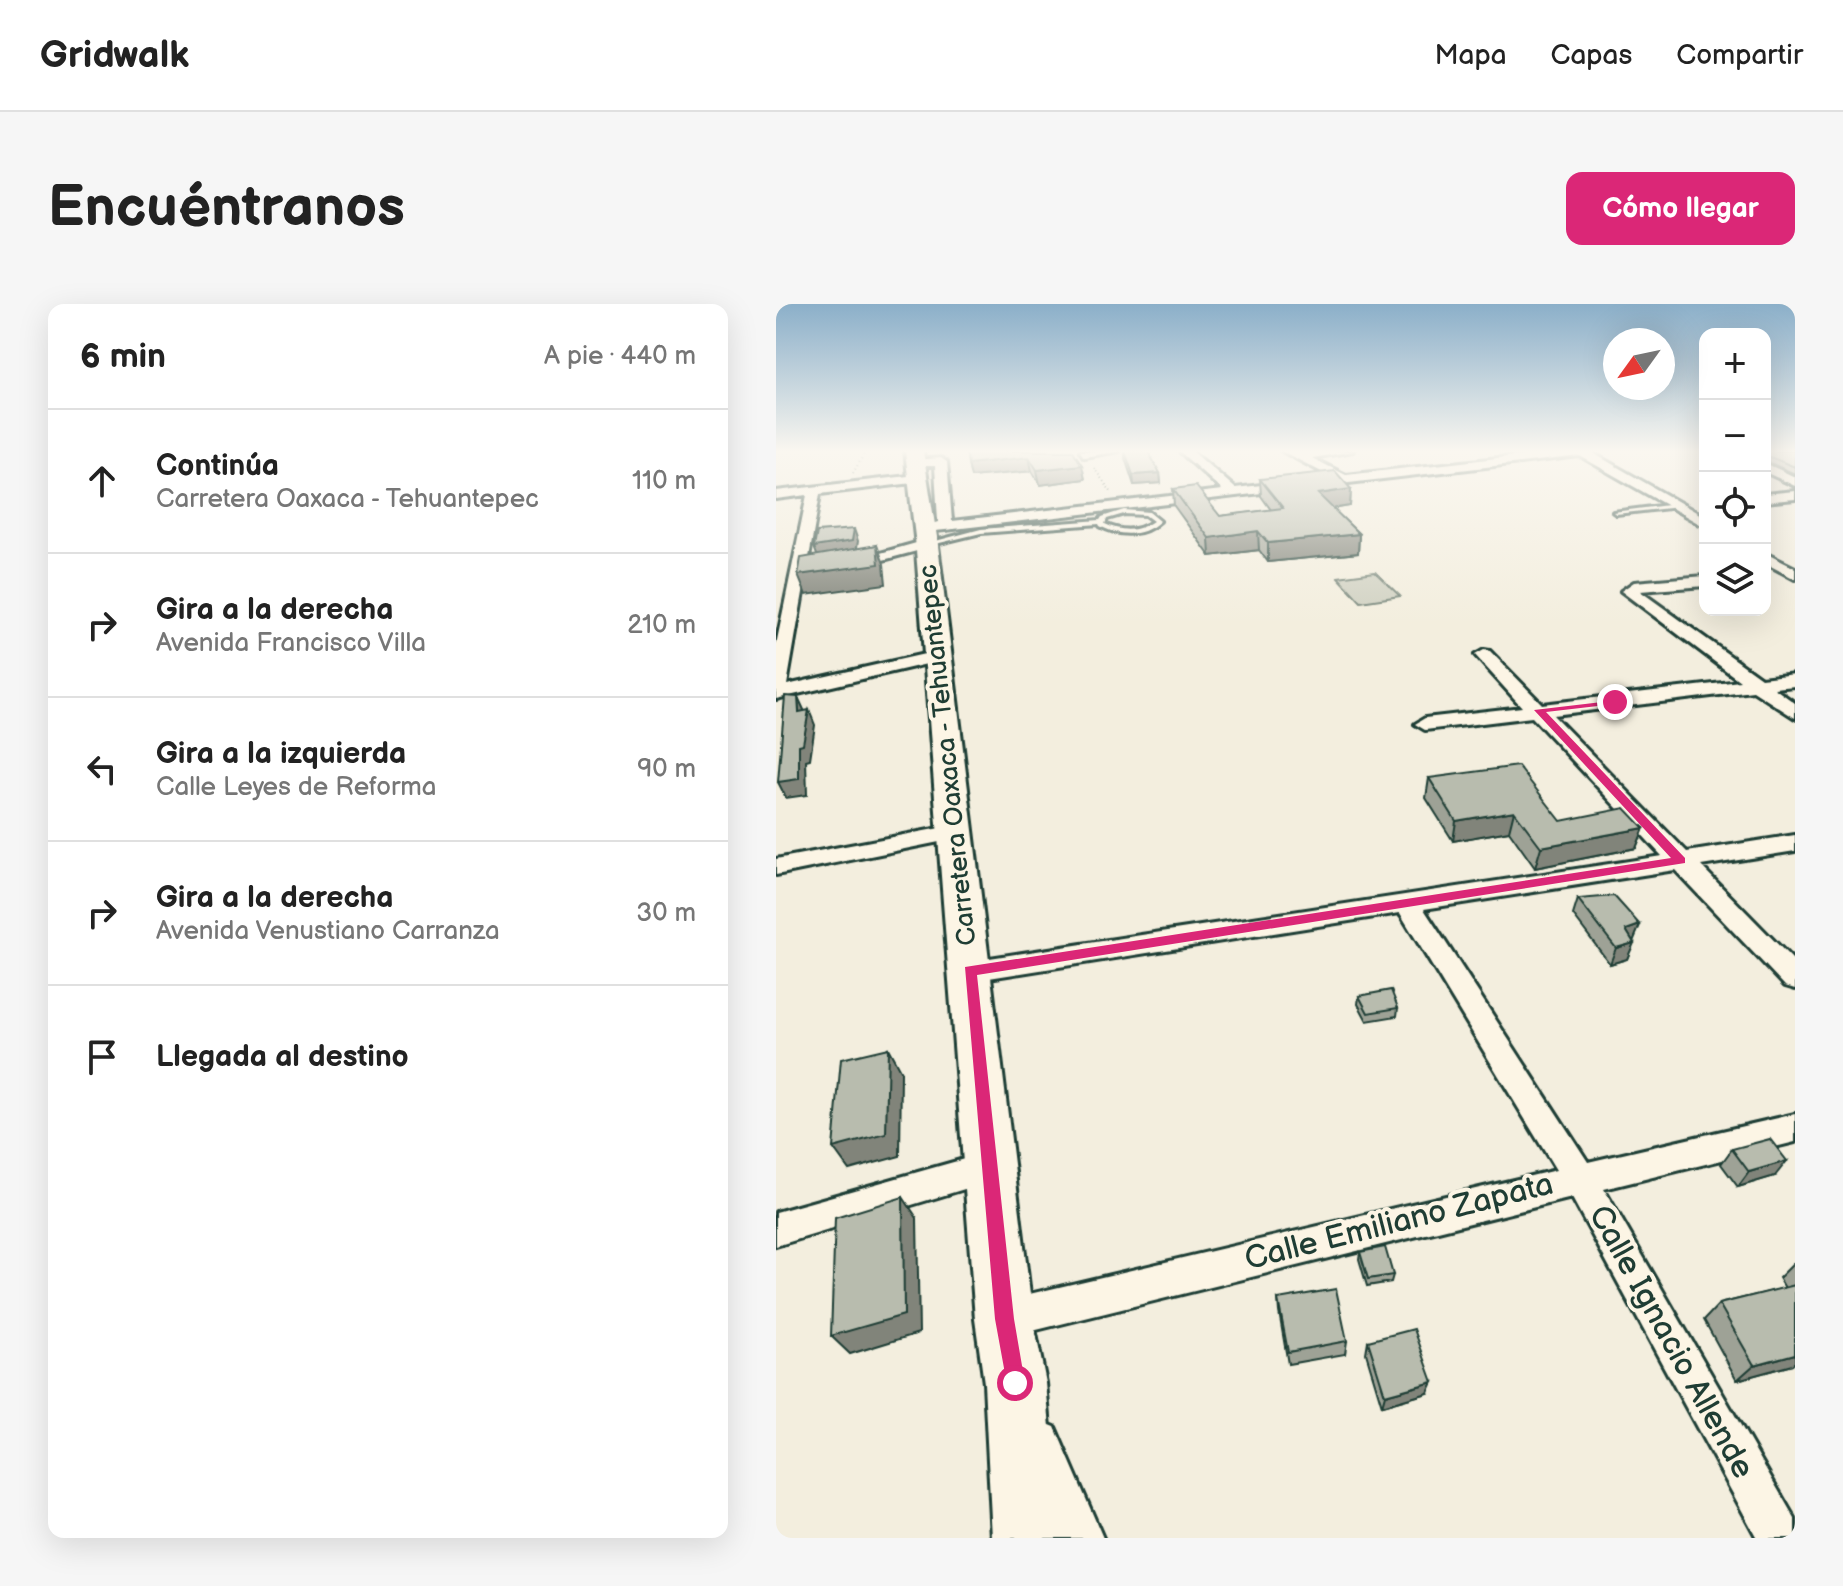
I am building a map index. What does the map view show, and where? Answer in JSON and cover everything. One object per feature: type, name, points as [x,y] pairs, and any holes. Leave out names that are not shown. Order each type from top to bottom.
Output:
[{"type":"main road","name":"Carretera Oaxaca - Tehuantepec","points":[[930,509],[938,656],[1004,1319],[1015,1383],[1026,1538]]},
{"type":"street","points":[[812,509],[804,571],[776,692],[938,656]]},
{"type":"street","points":[[839,566],[932,533],[1096,509]]},
{"type":"street","points":[[1680,509],[1699,519]]},
{"type":"street","points":[[1771,560],[1793,573]]},
{"type":"street","points":[[776,575],[804,571]]},
{"type":"street","points":[[1771,575],[1793,573]]},
{"type":"street","points":[[1699,582],[1634,587],[1629,591],[1795,712]]},
{"type":"street","points":[[1484,655],[1795,979]]},
{"type":"street","points":[[1425,724],[1795,680]]},
{"type":"street","points":[[776,867],[956,832]]},
{"type":"street","points":[[970,971],[1795,843]]},
{"type":"street","name":"Calle Ignacio Allende","points":[[1407,903],[1579,1178],[1781,1538]]},
{"type":"street","name":"Calle Emiliano Zapata","points":[[1004,1319],[1795,1128]]},
{"type":"street","points":[[776,1229],[989,1167]]},
{"type":"street","points":[[1015,1383],[1081,1538]]},
{"type":"lane","points":[[1616,512],[1650,509]]},
{"type":"lane","points":[[932,533],[1102,522],[1109,516],[1132,511],[1153,515],[1157,521],[1141,530],[1122,532],[1106,529],[1102,522]]},
{"type":"shaded area","points":[[1375,572],[1400,596],[1361,602],[1338,577]]},
{"type":"building","points":[[1187,509],[1214,509],[1220,516],[1278,509],[1333,509],[1359,534],[1268,543],[1258,531],[1209,538]]},
{"type":"building","points":[[854,529],[852,541],[814,547],[817,532]]},
{"type":"building","points":[[877,545],[879,564],[798,575],[801,558]]},
{"type":"building","points":[[785,696],[798,697],[799,712],[809,710],[803,744],[799,745],[799,779],[778,782]]},
{"type":"building","points":[[1518,766],[1561,821],[1625,808],[1644,828],[1541,847],[1514,811],[1456,821],[1429,778]]},
{"type":"building","points":[[1614,896],[1640,925],[1626,930],[1634,943],[1616,948],[1578,899]]},
{"type":"building","points":[[1391,990],[1398,1008],[1368,1013],[1359,996]]},
{"type":"building","points":[[888,1048],[886,1134],[833,1148],[841,1059]]},
{"type":"building","points":[[1770,1139],[1787,1161],[1749,1172],[1732,1149]]},
{"type":"building","points":[[903,1197],[904,1315],[831,1336],[835,1218]]},
{"type":"building","points":[[1385,1247],[1393,1275],[1368,1279],[1360,1252]]},
{"type":"building","points":[[1795,1285],[1795,1354],[1754,1365],[1719,1304]]},
{"type":"building","points":[[1336,1289],[1347,1341],[1288,1352],[1278,1299]]},
{"type":"building","points":[[1414,1329],[1433,1382],[1385,1395],[1368,1341]]},
{"type":"route","points":[[1015,1383],[1004,1319],[970,971],[1681,860],[1539,710],[1615,702]]}]
